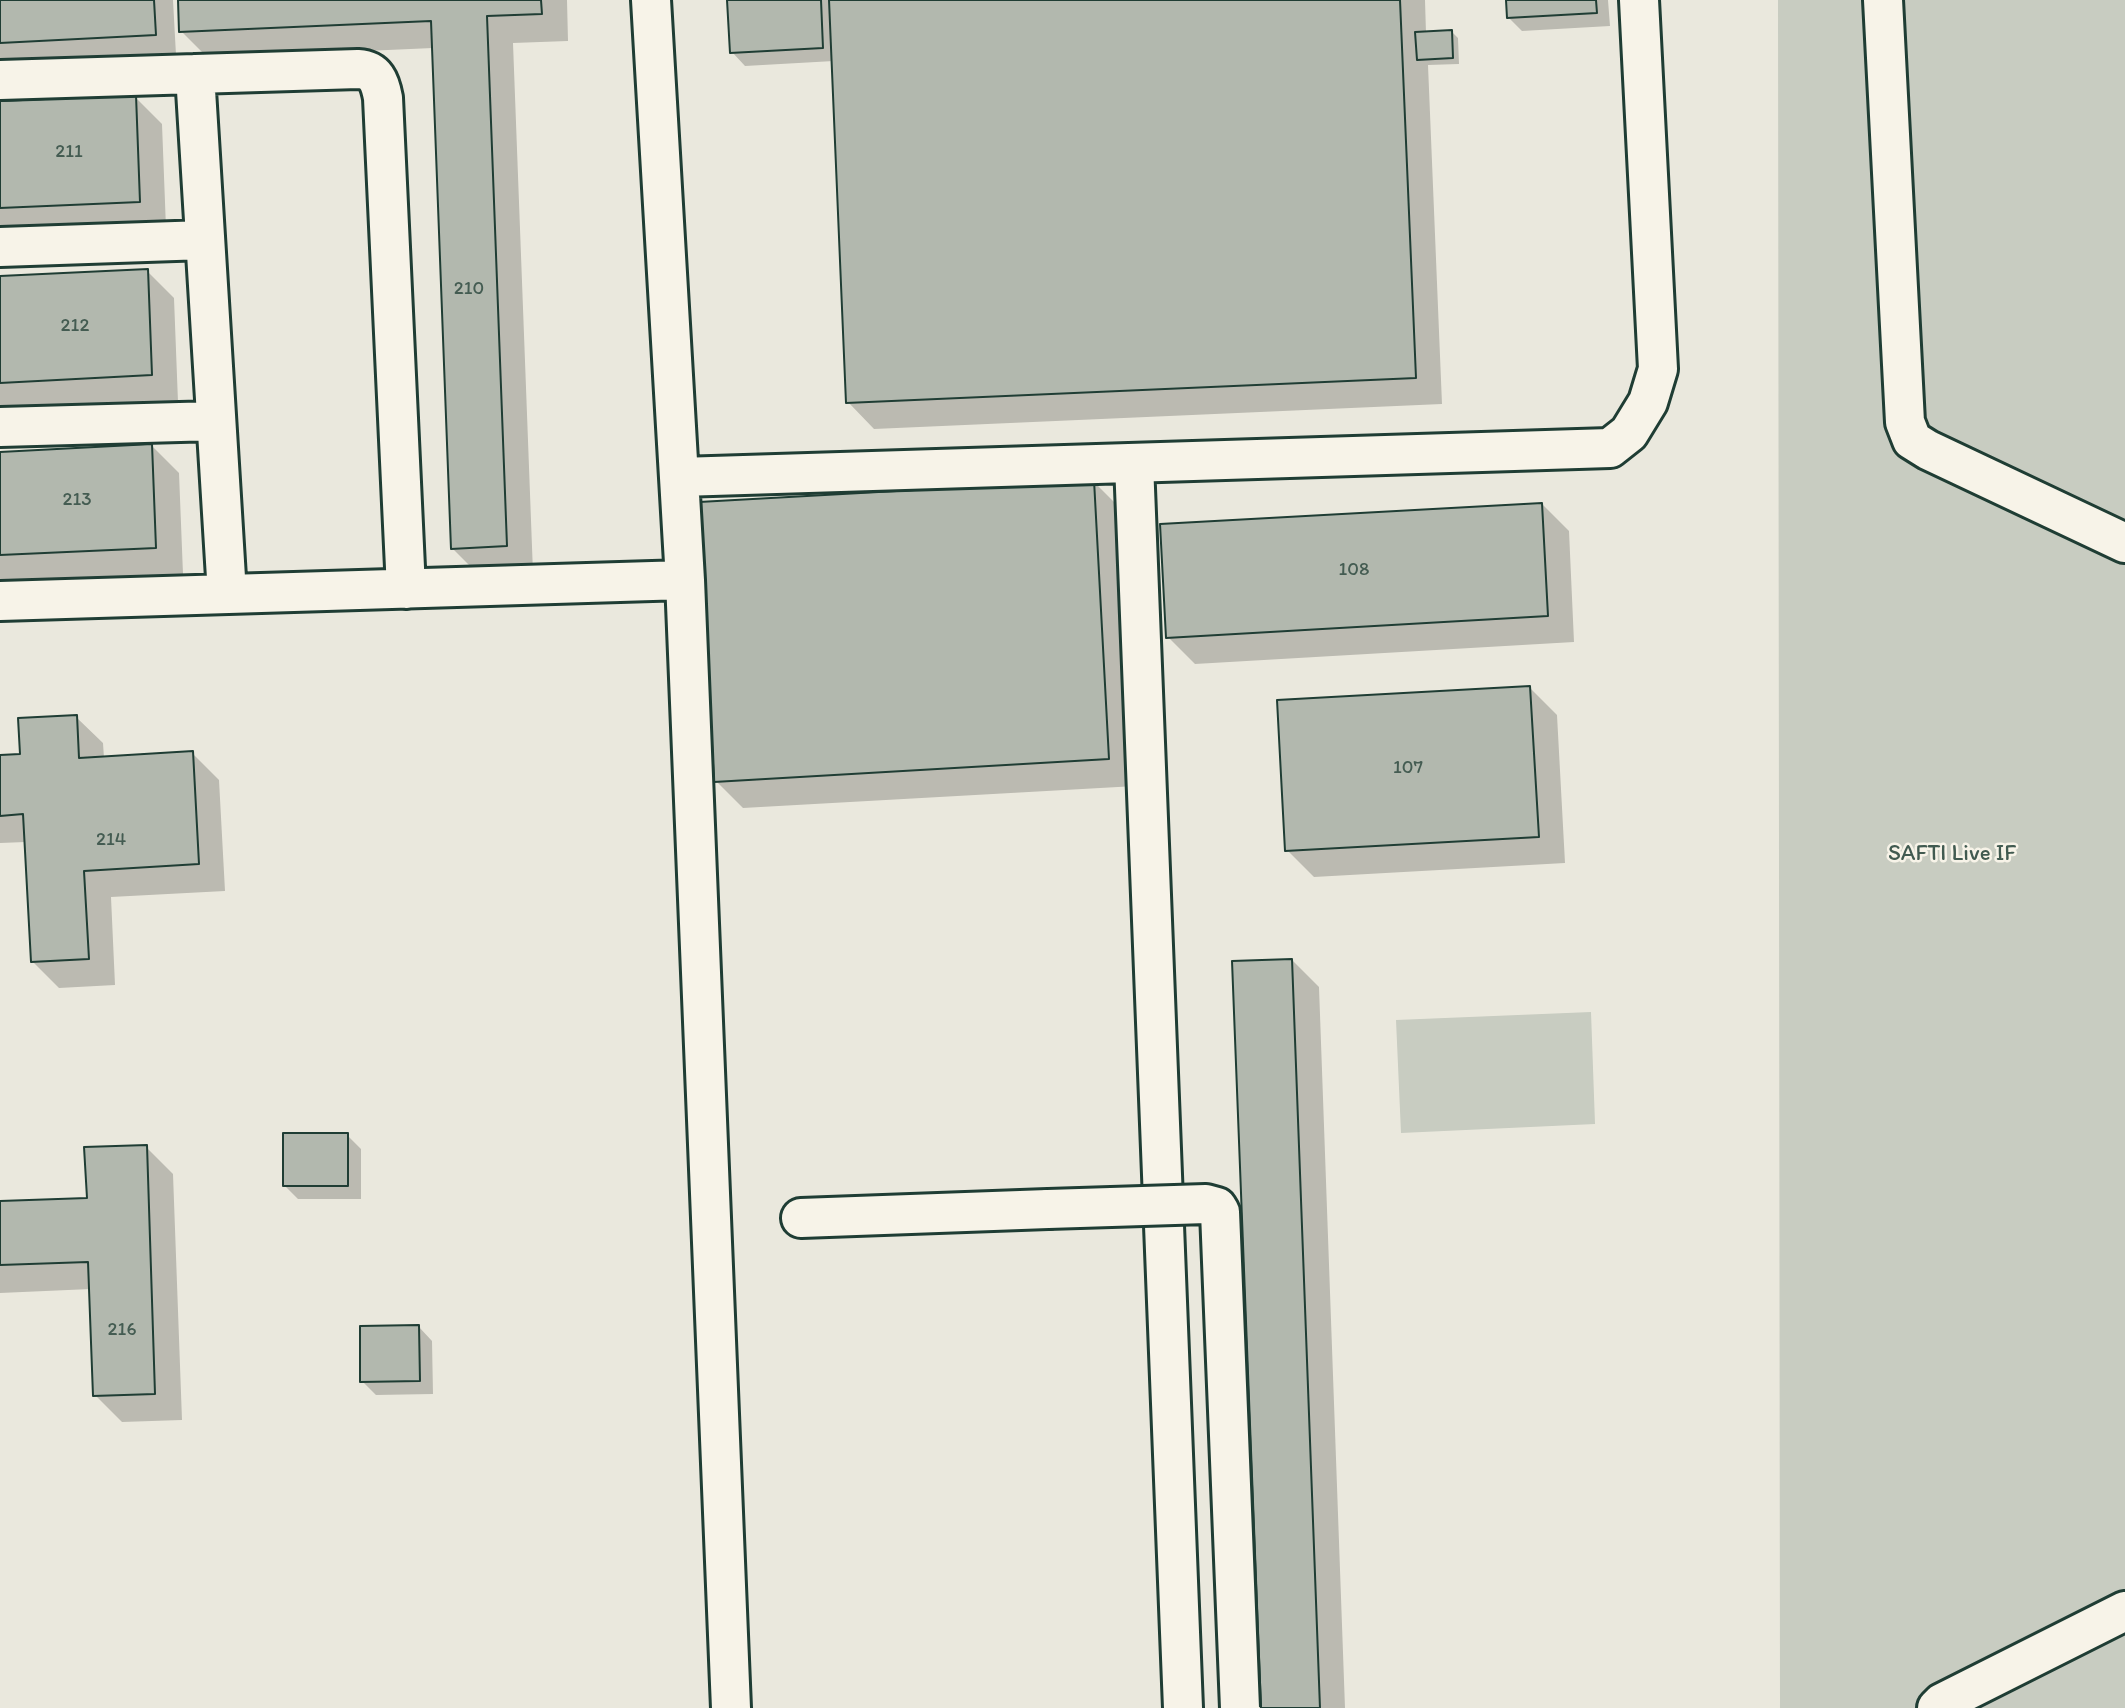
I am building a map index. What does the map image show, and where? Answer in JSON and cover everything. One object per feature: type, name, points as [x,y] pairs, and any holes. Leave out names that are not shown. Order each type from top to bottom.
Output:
[{"type":"lane","points":[[651,0],[685,580],[731,1708]]},
{"type":"lane","points":[[680,477],[1610,448],[1629,433],[1648,402],[1658,369],[1639,0]]},
{"type":"lane","points":[[1883,0],[1906,422],[1912,440],[2125,543]]},
{"type":"lane","points":[[0,80],[358,69],[373,73],[381,86],[383,98],[406,589]]},
{"type":"lane","points":[[195,74],[227,594]]},
{"type":"lane","points":[[0,247],[205,240]]},
{"type":"lane","points":[[0,427],[216,421]]},
{"type":"lane","points":[[1133,463],[1183,1708]]},
{"type":"lane","points":[[0,601],[685,580]]},
{"type":"lane","points":[[801,1218],[1206,1204],[1217,1207],[1220,1212],[1240,1708]]},
{"type":"lane","points":[[1937,1708],[1942,1703],[2125,1611]]},
{"type":"green space","name":"SAFTI Live IF","points":[[1778,0],[2125,0],[2125,1708],[1780,1708]]},
{"type":"green space","points":[[1591,1012],[1595,1124],[1401,1133],[1396,1020]]},
{"type":"building","points":[[0,0],[154,0],[156,35],[0,43]]},
{"type":"building","points":[[178,0],[541,0],[542,14],[487,16],[507,546],[451,549],[431,21],[179,32]]},
{"type":"building","points":[[727,0],[821,0],[823,48],[730,53]]},
{"type":"building","points":[[829,0],[1400,0],[1416,378],[846,403]]},
{"type":"building","points":[[1506,0],[1596,0],[1597,13],[1507,18]]},
{"type":"building","points":[[1452,30],[1453,58],[1417,60],[1415,32]]},
{"type":"building","points":[[136,95],[140,202],[0,208],[0,101]]},
{"type":"building","points":[[148,269],[152,375],[0,383],[0,276]]},
{"type":"building","points":[[152,444],[156,548],[0,555],[0,452]]},
{"type":"building","points":[[1094,480],[1109,759],[714,782],[699,502]]},
{"type":"building","points":[[1542,503],[1548,616],[1166,638],[1160,524]]},
{"type":"building","points":[[1530,686],[1539,837],[1285,851],[1277,700]]},
{"type":"building","points":[[77,715],[79,758],[193,751],[199,864],[84,871],[89,959],[31,962],[23,814],[0,816],[0,755],[20,754],[18,718]]},
{"type":"building","points":[[1292,959],[1320,1708],[1261,1708],[1232,961]]},
{"type":"building","points":[[283,1133],[348,1133],[348,1186],[283,1186]]},
{"type":"building","points":[[147,1145],[155,1394],[93,1396],[88,1262],[0,1265],[0,1201],[87,1198],[84,1147]]},
{"type":"building","points":[[419,1325],[420,1381],[360,1382],[360,1326]]}]
